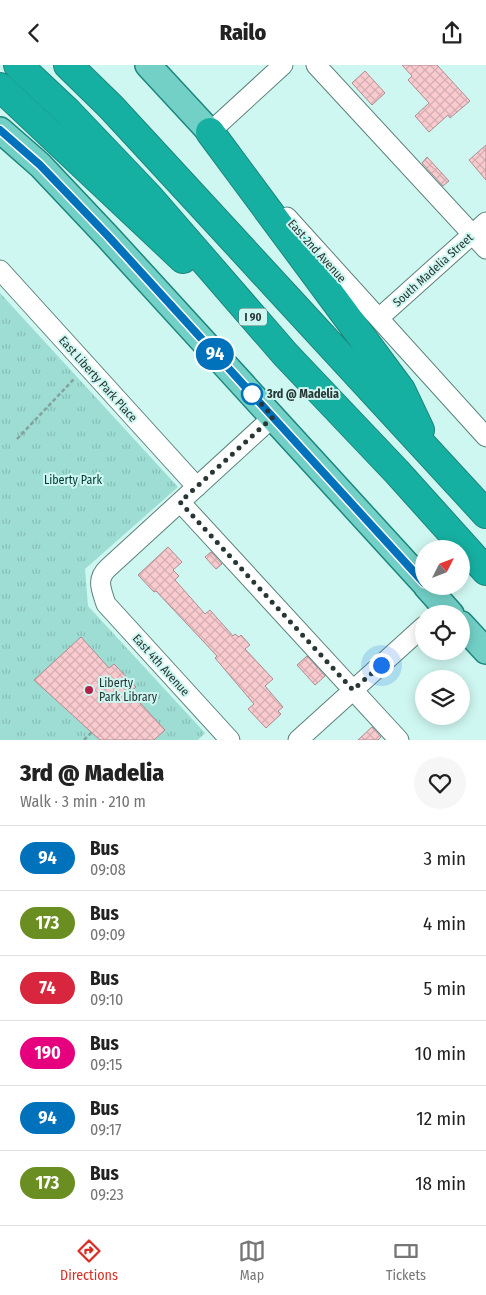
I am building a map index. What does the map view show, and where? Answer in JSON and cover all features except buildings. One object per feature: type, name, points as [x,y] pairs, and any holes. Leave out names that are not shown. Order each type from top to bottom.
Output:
[{"type":"highway","name":"I 90","points":[[18,65],[68,112],[149,197],[285,354],[397,472],[486,571]]},
{"type":"highway","points":[[68,65],[111,107],[486,515]]},
{"type":"highway","points":[[92,65],[154,131],[195,198]]},
{"type":"highway","points":[[0,87],[285,354]]},
{"type":"highway","points":[[210,133],[401,390],[431,454]]},
{"type":"main road","name":"East 2nd Avenue","points":[[148,65],[210,133]]},
{"type":"main road","points":[[0,130],[40,165],[101,229],[415,573]]},
{"type":"main road","points":[[433,595],[441,605]]},
{"type":"main road","points":[[470,635],[486,651]]},
{"type":"street","points":[[316,65],[479,228],[486,249]]},
{"type":"street","points":[[210,133],[272,69]]},
{"type":"street","name":"East 2nd Avenue","points":[[210,133],[486,437]]},
{"type":"street","name":"South Madelia Street","points":[[379,318],[479,228]]},
{"type":"street","name":"East Liberty Park Place","points":[[0,270],[197,487]]},
{"type":"street","points":[[273,417],[180,502],[399,740]]},
{"type":"street","name":"East 4th Avenue","points":[[180,502],[102,573],[100,585],[106,604],[225,739]]},
{"type":"street","points":[[298,740],[415,634]]},
{"type":"path","points":[[17,439],[80,374]]},
{"type":"path","points":[[84,740],[92,732]]},
{"type":"green space","name":"Liberty Park","points":[[0,293],[178,487],[85,569],[88,606],[205,733],[198,740],[0,740]]},
{"type":"bus line","name":"94","points":[[0,130],[40,165],[108,236],[415,573]]},
{"type":"place","name":"3rd @ Madelia","points":[[252,394]]},
{"type":"place","name":"Liberty Park Library","points":[[89,690]]},
{"type":"route","points":[[252,394],[248,389],[273,417],[180,502],[353,690],[381,665]]}]
